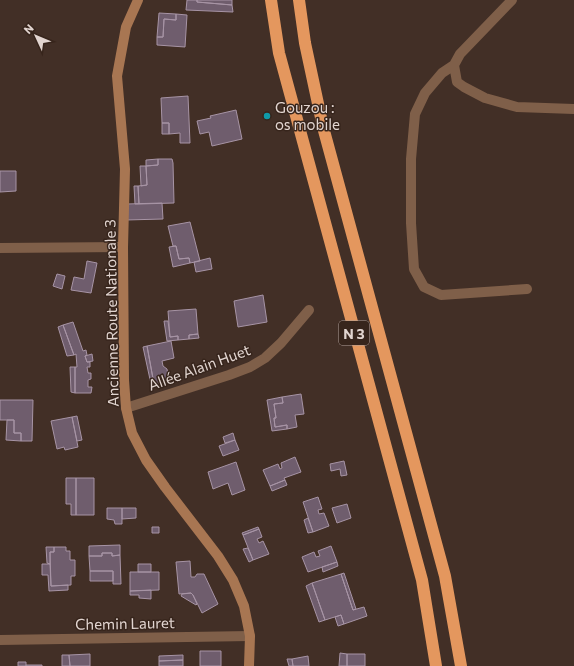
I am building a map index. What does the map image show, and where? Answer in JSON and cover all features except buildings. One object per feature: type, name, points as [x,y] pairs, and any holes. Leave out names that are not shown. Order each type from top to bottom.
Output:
[{"type":"highway","name":"N 3","points":[[271,0],[278,53],[422,580],[436,666]]},
{"type":"highway","name":"N 3","points":[[300,0],[305,43],[323,127],[445,576],[461,666]]},
{"type":"main road","name":"Ancienne Route Nationale 3","points":[[138,0],[126,27],[117,76],[125,169],[123,247],[124,380],[126,408],[132,433],[146,460],[218,556],[233,580],[244,606],[250,636],[249,666]]},
{"type":"street","points":[[512,0],[460,54],[454,65],[442,73],[425,93],[415,114],[411,159],[411,223],[414,269],[424,287],[441,295],[528,289]]},
{"type":"street","points":[[454,65],[457,82],[485,98],[517,107],[574,109]]},
{"type":"street","points":[[0,248],[123,247]]},
{"type":"street","name":"Allée Alain Huet","points":[[126,408],[250,367],[265,358],[281,344],[309,310]]},
{"type":"street","name":"Chemin Lauret","points":[[0,640],[250,636]]},
{"type":"place","name":"Gouzou : os mobile","points":[[267,116]]}]
